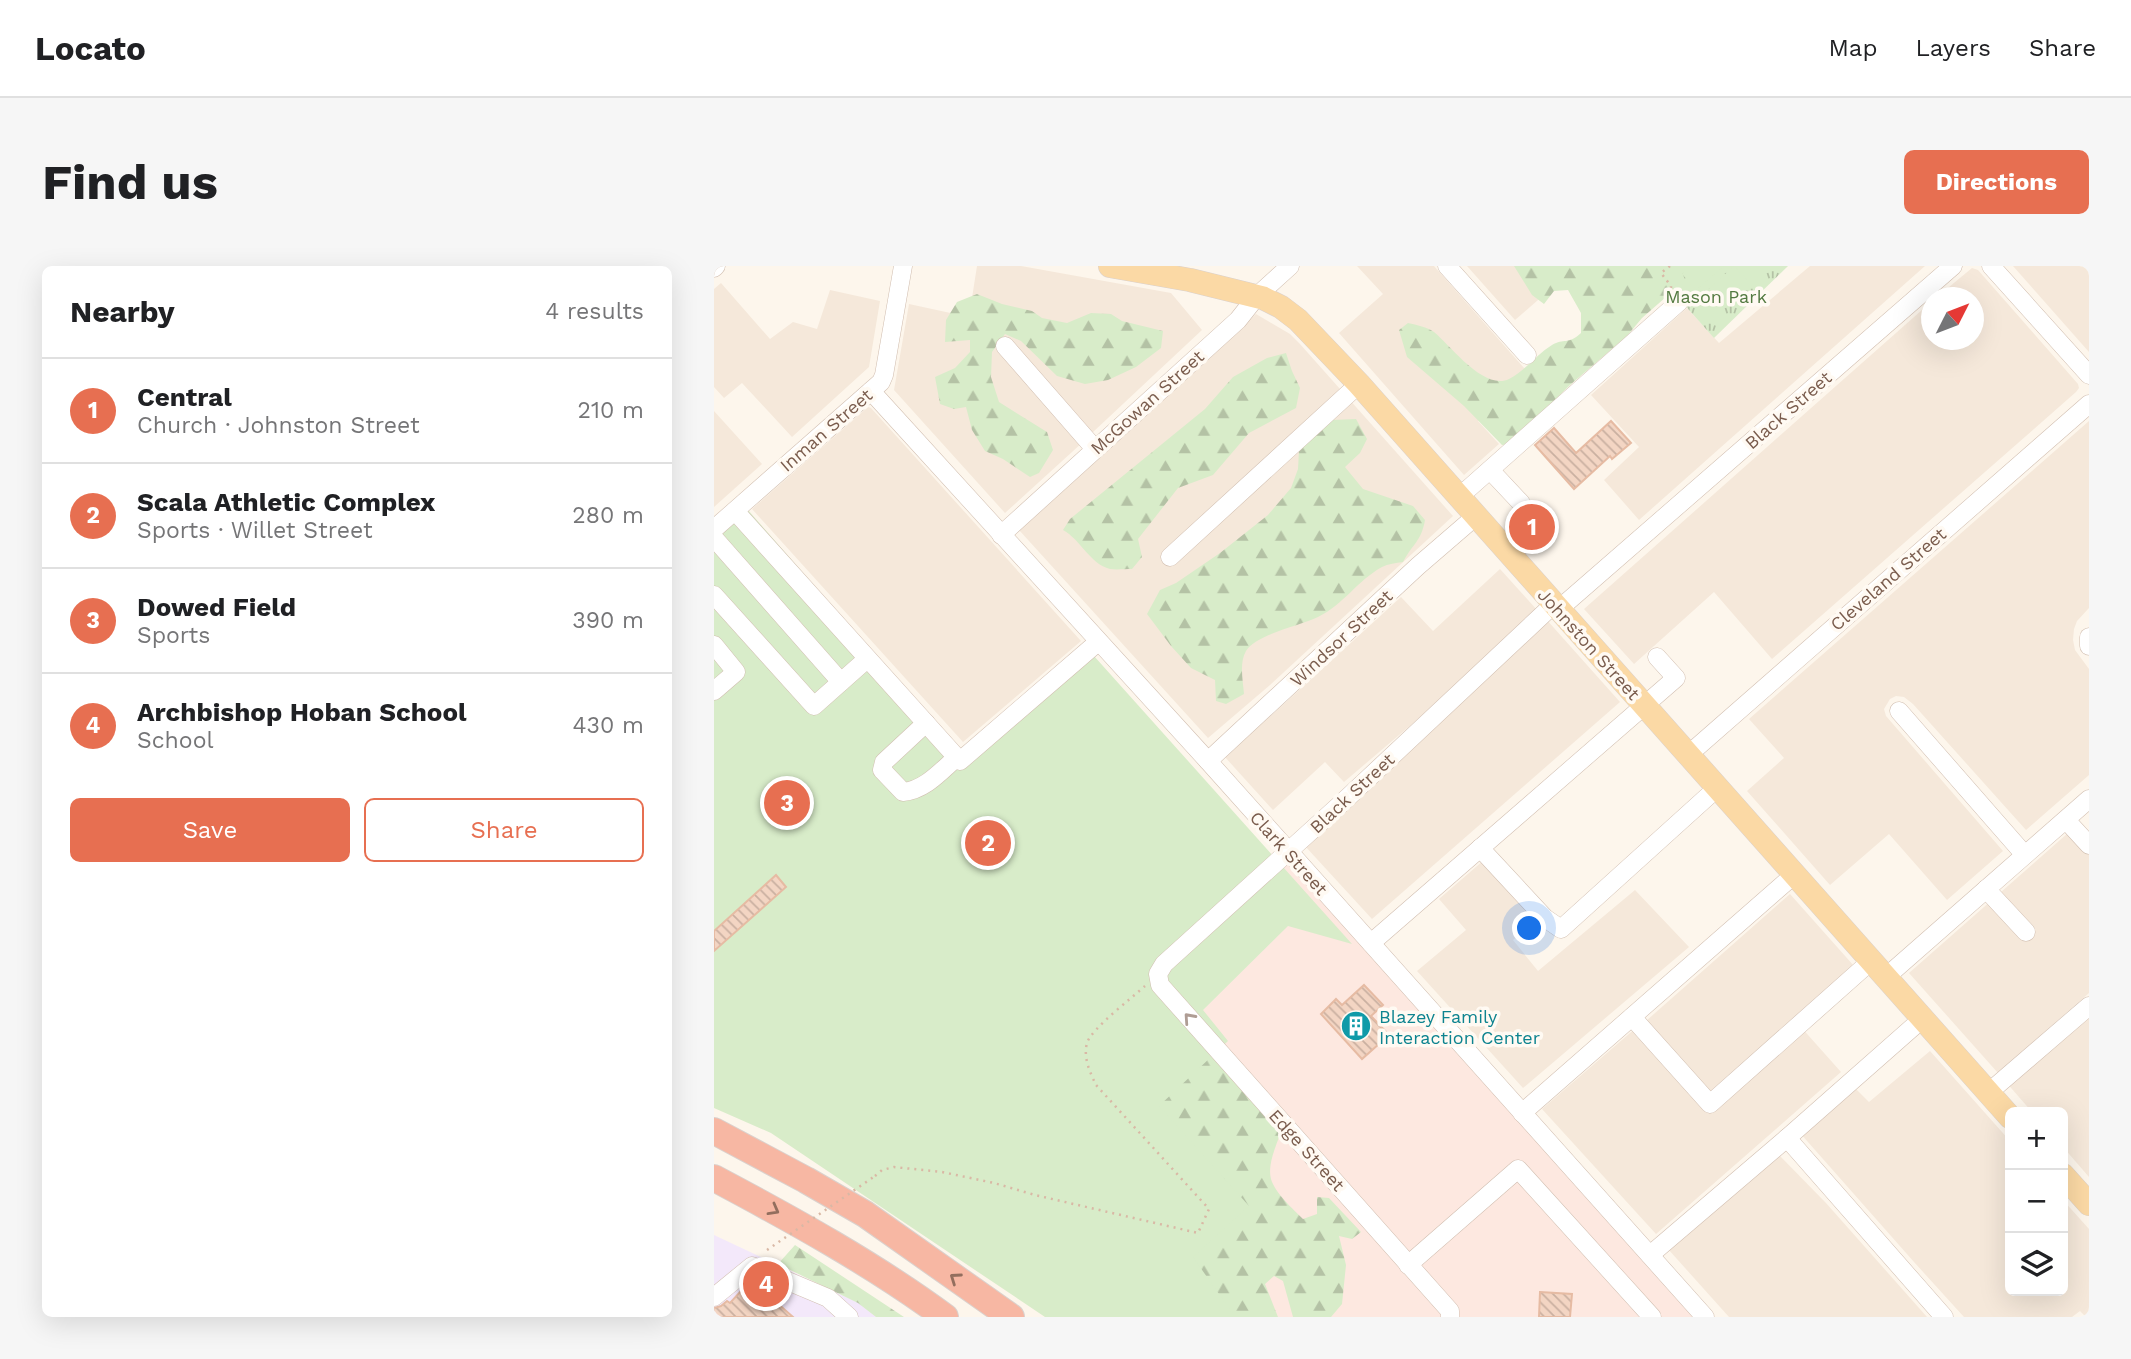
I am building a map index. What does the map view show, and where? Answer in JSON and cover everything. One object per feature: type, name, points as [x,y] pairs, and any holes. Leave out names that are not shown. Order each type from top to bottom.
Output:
[{"type":"highway","points":[[714,1131],[864,1214],[1011,1317]]},
{"type":"highway","points":[[714,1178],[816,1233],[945,1317]]},
{"type":"main road","name":"Johnston Street","points":[[1110,266],[1257,296],[1281,307],[1298,320],[1359,384],[2005,1112]]},
{"type":"main road","points":[[2068,1181],[2089,1204]]},
{"type":"street","name":"Inman Street","points":[[714,529],[871,391],[884,375],[903,266]]},
{"type":"street","name":"McGowan Street","points":[[1001,535],[1238,320],[1257,296],[1290,266]]},
{"type":"street","points":[[1447,266],[1527,355]]},
{"type":"street","name":"Black Street","points":[[1159,980],[1164,964],[1557,606],[1953,266]]},
{"type":"street","points":[[1992,266],[2089,375]]},
{"type":"street","points":[[1459,497],[1679,302]]},
{"type":"street","points":[[1005,346],[1095,449]]},
{"type":"street","points":[[1170,557],[1359,384]]},
{"type":"street","name":"Clark Street","points":[[871,391],[1208,761],[1705,1317]]},
{"type":"street","name":"Cleveland Street","points":[[1688,755],[2089,404]]},
{"type":"street","points":[[1490,470],[1521,503]]},
{"type":"street","points":[[735,511],[959,759]]},
{"type":"street","name":"Windsor Street","points":[[1208,761],[1476,516]]},
{"type":"street","points":[[714,538],[842,682]]},
{"type":"street","points":[[714,595],[814,706],[867,659]]},
{"type":"street","points":[[2089,637],[2089,646]]},
{"type":"street","points":[[926,723],[884,762],[882,770],[903,792],[913,791],[959,759],[1098,642]]},
{"type":"street","points":[[714,645],[736,672],[714,691]]},
{"type":"street","points":[[1371,943],[1676,678],[1657,657]]},
{"type":"street","points":[[1899,711],[2024,854]]},
{"type":"street","points":[[1480,848],[1545,918],[1561,929],[1717,788]]},
{"type":"street","points":[[1632,1017],[1710,1104],[1879,969],[1986,889],[2089,799]]},
{"type":"street","points":[[2066,820],[2089,845]]},
{"type":"street","points":[[1522,1114],[1795,874]]},
{"type":"street","points":[[1986,889],[2026,932]]},
{"type":"street","name":"Edge Street","points":[[1159,980],[1218,1051],[1450,1311],[1450,1317]]},
{"type":"street","points":[[1988,1093],[2089,1006]]},
{"type":"street","points":[[1650,1255],[1922,1019]]},
{"type":"street","points":[[1787,1138],[1944,1317]]},
{"type":"street","points":[[1408,1265],[1518,1169],[1652,1317]]},
{"type":"street","points":[[716,1293],[752,1266],[828,1298],[849,1317]]},
{"type":"path","points":[[1670,266],[1661,273],[1679,302]]},
{"type":"path","points":[[767,1250],[882,1170],[894,1167],[942,1172],[994,1183],[1198,1233],[1209,1209],[1096,1085],[1087,1065],[1087,1043],[1094,1032],[1159,980]]},
{"type":"shaded area","points":[[977,266],[1021,266],[1171,293],[1202,330],[1092,433],[1007,338],[995,347],[1083,442],[1005,513],[894,390],[909,304],[969,317]]},
{"type":"shaded area","points":[[1357,266],[1434,266],[1532,377],[1478,421],[1499,444],[1464,475],[1339,333],[1383,294]]},
{"type":"shaded area","points":[[1467,266],[1577,266],[1515,320]]},
{"type":"shaded area","points":[[1810,266],[1925,266],[1639,520],[1604,480],[1639,447],[1591,395],[1687,308],[1719,343]]},
{"type":"shaded area","points":[[2013,266],[2089,266],[2089,352]]},
{"type":"shaded area","points":[[1972,268],[1978,270],[2078,384],[2076,392],[1772,659],[1714,592],[1634,664],[1584,609],[1921,311],[1921,350],[1984,350],[1984,287],[1949,287]]},
{"type":"shaded area","points":[[721,283],[770,339],[793,322],[817,329],[830,290],[880,301],[869,367],[792,437],[742,383],[724,398],[714,387],[714,289]]},
{"type":"shaded area","points":[[1256,314],[1290,334],[1300,344],[1453,516],[1270,685],[1208,738],[1019,530]]},
{"type":"shaded area","points":[[868,407],[1081,641],[963,742],[752,509]]},
{"type":"shaded area","points":[[714,411],[762,464],[714,507]]},
{"type":"shaded area","points":[[2089,421],[2089,608],[2077,621],[2073,640],[2075,650],[2089,669],[2089,775],[2026,830],[1913,704],[1904,697],[1896,696],[1890,699],[1884,709],[1886,716],[2003,851],[1947,900],[1889,834],[1830,885],[1747,791],[1784,758],[1749,719]]},
{"type":"shaded area","points":[[1500,569],[1537,610],[1344,782],[1325,762],[1273,810],[1224,756],[1401,597],[1433,631]]},
{"type":"shaded area","points":[[1546,619],[1620,702],[1372,919],[1305,846]]},
{"type":"shaded area","points":[[2068,833],[2089,855],[2089,993],[1998,1073],[1909,973]]},
{"type":"shaded area","points":[[1288,852],[1705,1317],[1235,1317],[1164,964]]},
{"type":"shaded area","points":[[1484,860],[1537,919],[1513,940],[1538,971],[1635,890],[1689,947],[1523,1088],[1417,971],[1466,930],[1439,899]]},
{"type":"shaded area","points":[[1790,894],[1854,966],[1792,1019],[1783,1032],[1713,1096],[1646,1021]]},
{"type":"shaded area","points":[[2089,1010],[2089,1177],[2068,1153],[2068,1107],[2028,1107],[2005,1081]]},
{"type":"shaded area","points":[[1800,1026],[1841,1072],[1656,1234],[1542,1109],[1637,1027],[1710,1110]]},
{"type":"shaded area","points":[[1930,1051],[2005,1135],[2005,1296],[2068,1296],[2068,1206],[2089,1229],[2089,1317],[2080,1311],[2072,1317],[1964,1317],[1800,1133],[1855,1088],[1869,1102]]},
{"type":"shaded area","points":[[1780,1156],[1826,1203],[1927,1317],[1729,1317],[1668,1249]]},
{"type":"shaded area","points":[[714,1235],[859,1303],[876,1317],[714,1317]]},
{"type":"green space","points":[[1514,266],[1675,266],[1666,297],[1510,444],[1502,445],[1464,406],[1407,357],[1399,330],[1408,323],[1428,329],[1479,373],[1499,381],[1509,379],[1552,345],[1573,339],[1581,333],[1581,313],[1568,290],[1554,291],[1544,304],[1532,295]]},
{"type":"green space","name":"Mason Park","points":[[1664,266],[1788,266],[1714,338],[1656,273]]},
{"type":"green space","points":[[1691,266],[1724,266],[1696,290],[1682,274]]},
{"type":"green space","points":[[1734,266],[1749,282],[1715,312],[1701,296]]},
{"type":"green space","points":[[977,294],[1002,304],[1032,311],[1042,318],[1067,323],[1091,313],[1111,314],[1122,321],[1163,331],[1161,348],[1136,367],[1108,380],[1085,384],[1057,376],[1021,341],[1005,334],[992,352],[991,377],[999,402],[1047,432],[1053,450],[1039,473],[1030,477],[985,451],[972,430],[966,407],[954,409],[940,404],[935,377],[955,368],[970,352],[970,340],[945,342],[946,320],[957,302]]},
{"type":"green space","points":[[1286,353],[1300,388],[1296,408],[1249,433],[1213,475],[1178,488],[1138,539],[1142,557],[1132,569],[1103,566],[1063,530],[1070,519],[1205,409],[1233,377],[1267,358]]},
{"type":"green space","points":[[1356,419],[1367,439],[1360,453],[1345,467],[1363,489],[1413,506],[1425,520],[1419,538],[1403,562],[1384,566],[1373,572],[1327,612],[1268,635],[1251,645],[1243,661],[1244,694],[1226,704],[1216,701],[1215,680],[1191,668],[1147,614],[1160,590],[1176,583],[1220,553],[1268,515],[1291,488],[1298,469],[1299,450],[1332,420]]},
{"type":"green space","points":[[748,510],[968,761],[1094,656],[1352,944],[1288,926],[1203,1010],[1228,1041],[1159,1106],[1249,1206],[1193,1257],[1235,1317],[1045,1317],[771,1133],[714,1108],[714,541]]},
{"type":"green space","points":[[1151,986],[1282,1129],[1270,1167],[1276,1190],[1303,1219],[1317,1214],[1317,1197],[1329,1198],[1361,1232],[1352,1239],[1339,1236],[1346,1265],[1342,1304],[1331,1317],[1293,1317],[1283,1281],[1274,1276],[1265,1284],[1278,1317],[1209,1317],[1156,1137]]},
{"type":"green space","points":[[795,1245],[904,1317],[876,1317],[858,1303],[778,1264]]},
{"type":"building","points":[[1611,421],[1631,443],[1612,459],[1610,456],[1574,489],[1535,445],[1554,428],[1576,453]]},
{"type":"building","points":[[776,875],[786,887],[714,951],[714,931]]},
{"type":"building","name":"Blazey Family Interaction Center","points":[[1364,985],[1383,1005],[1371,1016],[1389,1035],[1362,1059],[1321,1014],[1336,999],[1342,1005]]},
{"type":"building","points":[[751,1284],[760,1291],[761,1289],[793,1317],[714,1317],[714,1308],[727,1301],[730,1303]]},
{"type":"building","points":[[1540,1292],[1572,1294],[1570,1317],[1539,1317]]},
{"type":"place","name":"Central","points":[[1532,527]]},
{"type":"place","name":"Dowed Field","points":[[787,803]]},
{"type":"place","name":"Scala Athletic Complex","points":[[988,843]]},
{"type":"place","name":"Blazey Family Interaction Center","points":[[1356,1026]]},
{"type":"place","name":"Archbishop Hoban School","points":[[766,1284]]}]
